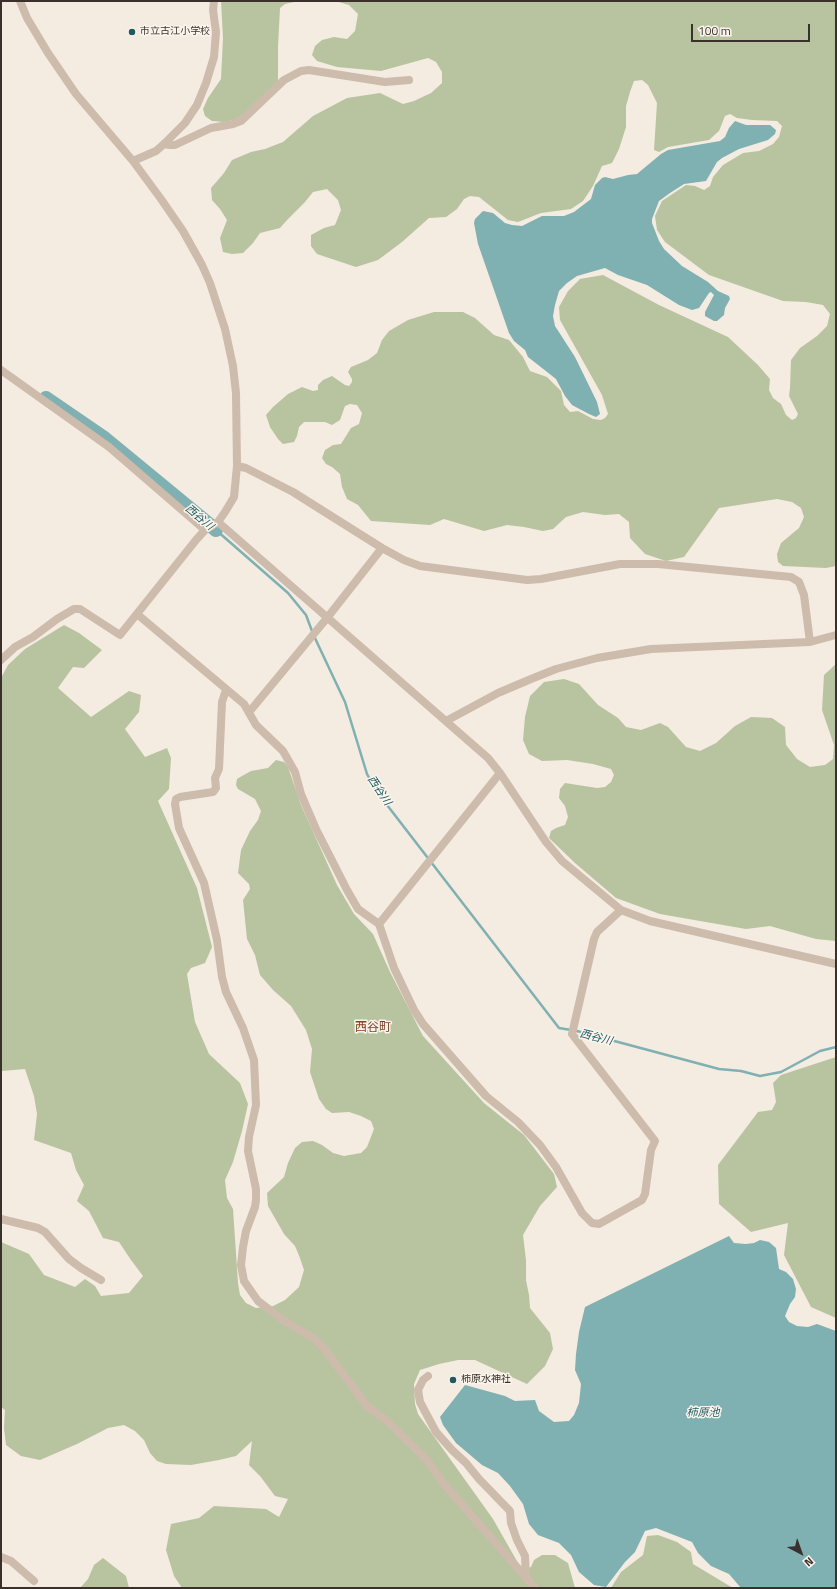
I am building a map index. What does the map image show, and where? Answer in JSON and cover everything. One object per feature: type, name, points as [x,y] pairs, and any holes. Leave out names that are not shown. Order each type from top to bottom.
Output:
[{"type":"street","points":[[1,660],[15,647],[33,637],[57,618],[74,609],[80,609],[120,635],[205,530],[218,522],[234,497],[237,466],[236,400],[233,366],[225,329],[202,265],[183,231],[133,161],[76,94],[39,41],[20,1]]},
{"type":"street","points":[[133,161],[156,151],[185,123],[197,105],[214,57],[216,32],[213,10],[214,1]]},
{"type":"street","points":[[164,144],[170,146],[175,145],[211,128],[233,124],[240,121],[284,80],[301,71],[309,70],[385,82],[410,80]]},
{"type":"street","points":[[1,370],[108,447],[205,530]]},
{"type":"street","points":[[237,466],[246,468],[293,492],[382,548],[404,560],[420,566],[527,580],[541,579],[620,564],[658,564],[791,577],[799,582],[804,595],[810,642]]},
{"type":"street","points":[[218,522],[488,758],[500,773],[546,842],[562,860],[621,910],[650,921],[836,964]]},
{"type":"street","points":[[250,711],[327,618],[382,548]]},
{"type":"street","points":[[137,614],[244,704],[250,711],[256,725],[283,751],[295,772],[301,794],[316,829],[347,890],[358,909],[379,924],[394,968],[414,1010],[423,1024],[486,1096],[503,1108],[540,1145],[556,1167],[582,1213],[592,1223],[599,1224],[642,1200],[645,1194],[651,1150],[655,1141],[572,1031],[594,939],[597,932],[621,910]]},
{"type":"street","points":[[446,721],[498,693],[531,679],[556,669],[597,658],[651,649],[810,642],[836,634]]},
{"type":"street","points":[[226,690],[222,702],[219,769],[215,778],[216,788],[213,792],[180,797],[176,799],[174,804],[179,828],[206,889],[226,992],[243,1028],[254,1060],[256,1105],[249,1137],[248,1151],[256,1189],[256,1200],[255,1208],[246,1231],[243,1247],[241,1265],[244,1281],[249,1291],[258,1302],[283,1320],[313,1338],[322,1346],[367,1406],[386,1421],[426,1459],[444,1484],[535,1588]]},
{"type":"street","points":[[379,924],[500,773]]},
{"type":"street","points":[[1,1219],[38,1228],[45,1232],[69,1259],[101,1280]]},
{"type":"street","points":[[428,1376],[423,1380],[418,1390],[420,1402],[436,1432],[510,1511],[511,1523],[525,1556],[526,1578]]},
{"type":"street","points":[[1,1557],[11,1561],[34,1581]]},
{"type":"green space","points":[[221,1],[299,1],[285,4],[280,8],[278,81],[252,107],[237,119],[224,122],[212,121],[205,116],[203,109],[208,98],[221,79],[223,38]]},
{"type":"green space","points":[[335,1],[836,1],[836,566],[826,568],[783,566],[778,562],[777,554],[781,543],[799,528],[804,517],[801,508],[792,502],[777,499],[719,508],[684,557],[666,561],[645,554],[630,538],[629,522],[619,514],[605,515],[583,512],[566,517],[553,529],[543,531],[507,525],[484,531],[444,519],[430,525],[371,521],[358,505],[347,499],[342,487],[340,474],[326,464],[322,458],[325,450],[333,445],[341,444],[351,428],[359,424],[362,413],[357,405],[350,404],[345,406],[340,420],[332,425],[325,422],[304,422],[299,427],[294,442],[283,444],[278,439],[270,427],[266,415],[288,394],[302,387],[313,391],[318,390],[318,385],[323,380],[332,376],[349,386],[352,382],[348,372],[351,367],[368,360],[377,353],[382,340],[389,331],[408,320],[434,312],[463,312],[475,318],[494,335],[509,340],[523,357],[530,371],[547,377],[561,391],[564,405],[570,412],[578,411],[593,419],[601,420],[605,418],[608,414],[602,395],[560,320],[559,307],[568,291],[580,279],[603,275],[659,305],[728,337],[758,365],[770,379],[769,390],[773,398],[781,404],[786,415],[792,420],[796,418],[798,414],[789,396],[791,360],[800,348],[817,336],[827,326],[830,314],[823,305],[806,302],[783,301],[709,275],[665,242],[657,230],[655,216],[662,201],[686,185],[695,186],[704,190],[710,186],[713,177],[723,165],[743,153],[759,151],[773,144],[779,137],[782,126],[777,121],[737,118],[730,114],[725,116],[719,131],[709,140],[668,147],[659,152],[654,150],[657,103],[648,85],[642,80],[634,81],[630,92],[626,106],[626,127],[619,149],[612,163],[602,166],[593,186],[583,201],[571,209],[541,213],[518,222],[508,220],[479,197],[470,196],[464,199],[457,209],[446,217],[429,218],[402,242],[378,260],[356,267],[317,254],[311,246],[311,235],[324,228],[335,225],[341,210],[338,200],[327,189],[313,192],[280,228],[260,233],[243,253],[232,254],[223,252],[220,238],[227,220],[212,200],[211,188],[224,173],[232,160],[251,152],[265,149],[283,142],[313,116],[347,98],[380,93],[403,104],[414,101],[431,93],[442,83],[442,72],[436,62],[428,58],[381,71],[337,67],[317,61],[312,55],[315,46],[322,40],[334,37],[347,39],[355,31],[358,14],[349,5]]},
{"type":"green space","points":[[64,625],[79,633],[102,650],[84,668],[73,667],[58,688],[91,717],[129,691],[141,695],[139,712],[125,729],[145,757],[167,748],[171,758],[169,789],[158,801],[197,888],[212,947],[205,963],[191,968],[187,974],[195,1022],[209,1054],[240,1083],[248,1104],[233,1162],[225,1180],[227,1198],[233,1209],[240,1295],[246,1303],[256,1308],[273,1306],[285,1300],[299,1287],[304,1270],[300,1258],[295,1246],[284,1234],[268,1206],[267,1193],[284,1177],[288,1163],[295,1148],[302,1142],[313,1141],[322,1145],[333,1153],[344,1156],[361,1153],[367,1147],[374,1129],[371,1121],[361,1116],[349,1112],[332,1113],[326,1109],[319,1099],[310,1072],[312,1049],[306,1030],[291,1006],[273,990],[260,975],[255,955],[247,939],[243,900],[250,889],[249,884],[238,873],[241,850],[250,831],[258,820],[261,811],[255,799],[238,789],[236,785],[237,779],[251,771],[268,768],[276,760],[284,762],[288,767],[301,805],[337,885],[354,914],[373,934],[390,972],[423,1036],[484,1103],[524,1135],[554,1174],[557,1187],[540,1206],[523,1235],[526,1260],[526,1280],[530,1308],[550,1333],[553,1349],[545,1366],[527,1384],[475,1360],[458,1360],[439,1364],[420,1370],[414,1384],[415,1404],[418,1414],[493,1519],[522,1570],[531,1567],[534,1560],[542,1555],[555,1555],[568,1563],[575,1588],[182,1588],[174,1576],[166,1550],[171,1524],[199,1518],[214,1506],[266,1509],[279,1517],[288,1499],[275,1496],[260,1476],[249,1465],[252,1441],[236,1456],[191,1465],[166,1464],[157,1461],[150,1453],[144,1440],[135,1431],[124,1425],[108,1428],[77,1444],[40,1460],[21,1456],[6,1445],[4,1428],[5,1410],[1,1407],[1,1242],[29,1254],[44,1275],[75,1287],[85,1279],[95,1286],[101,1296],[129,1293],[143,1276],[119,1242],[103,1238],[89,1211],[77,1201],[84,1185],[76,1170],[71,1153],[34,1140],[37,1114],[34,1096],[25,1069],[2,1071],[1,1069],[1,678],[8,665],[25,649]]},
{"type":"green space","points":[[836,664],[836,941],[816,939],[770,926],[746,929],[660,914],[616,898],[575,863],[549,838],[551,831],[565,825],[568,817],[565,806],[559,798],[560,789],[565,783],[597,788],[605,787],[611,782],[614,775],[611,769],[593,764],[567,760],[542,761],[529,754],[523,740],[525,717],[530,696],[544,682],[564,679],[579,684],[598,705],[618,718],[626,727],[641,730],[660,723],[668,727],[686,747],[700,751],[716,743],[735,726],[751,717],[772,718],[785,727],[786,745],[797,759],[810,767],[825,765],[833,759],[834,745],[822,710],[824,675]]},
{"type":"green space","points":[[836,1057],[836,1318],[811,1307],[784,1255],[788,1223],[751,1232],[719,1204],[718,1165],[758,1112],[772,1110],[776,1102],[773,1083],[781,1075]]},
{"type":"green space","points":[[658,1535],[677,1542],[691,1552],[693,1564],[733,1588],[611,1588],[621,1572],[643,1555],[647,1536]]},
{"type":"green space","points":[[103,1558],[126,1576],[129,1588],[80,1588],[88,1579],[94,1565]]},
{"type":"water","points":[[735,121],[746,125],[770,125],[776,130],[775,134],[768,140],[739,149],[722,158],[717,162],[706,181],[684,184],[670,193],[659,201],[652,219],[652,223],[659,241],[664,249],[682,266],[708,282],[718,291],[729,296],[730,299],[725,308],[724,315],[717,321],[705,316],[705,312],[714,295],[711,292],[699,308],[692,310],[679,305],[647,285],[618,275],[605,268],[577,276],[559,291],[553,316],[555,326],[575,357],[597,402],[600,414],[596,417],[572,405],[565,396],[556,379],[528,357],[525,350],[514,341],[509,333],[478,244],[474,223],[475,219],[483,211],[493,213],[505,223],[522,226],[542,216],[564,216],[574,212],[591,199],[595,185],[602,178],[605,177],[613,179],[637,174],[668,150],[720,141],[725,137],[729,128]]},
{"type":"water","name":"柿原池","points":[[729,1236],[734,1243],[746,1244],[754,1243],[760,1240],[769,1242],[776,1248],[779,1269],[786,1272],[793,1279],[796,1289],[795,1297],[785,1316],[789,1322],[797,1326],[808,1327],[817,1324],[836,1331],[836,1588],[741,1588],[729,1574],[711,1566],[698,1553],[692,1542],[656,1528],[645,1531],[635,1552],[625,1562],[606,1587],[594,1585],[579,1572],[571,1555],[559,1543],[538,1535],[529,1524],[523,1504],[510,1486],[498,1473],[482,1465],[456,1443],[443,1425],[440,1417],[465,1385],[505,1396],[515,1401],[535,1400],[539,1411],[554,1422],[569,1421],[574,1415],[579,1403],[581,1384],[575,1370],[576,1354],[585,1307]]},
{"type":"waterway","name":"西谷川","points":[[46,398],[103,437],[216,530]]},
{"type":"waterway","name":"西谷川","points":[[216,530],[288,593],[306,615],[312,631]]},
{"type":"waterway","name":"西谷川","points":[[314,636],[345,702],[367,774],[377,792],[559,1028],[577,1031],[719,1069],[741,1071],[760,1076],[781,1072],[820,1051],[836,1047]]},
{"type":"place","name":"市立古江小学校","points":[[132,32]]},
{"type":"place","name":"柿原水神社","points":[[453,1380]]},
{"type":"district","name":"西谷町","points":[[373,1028]]}]
